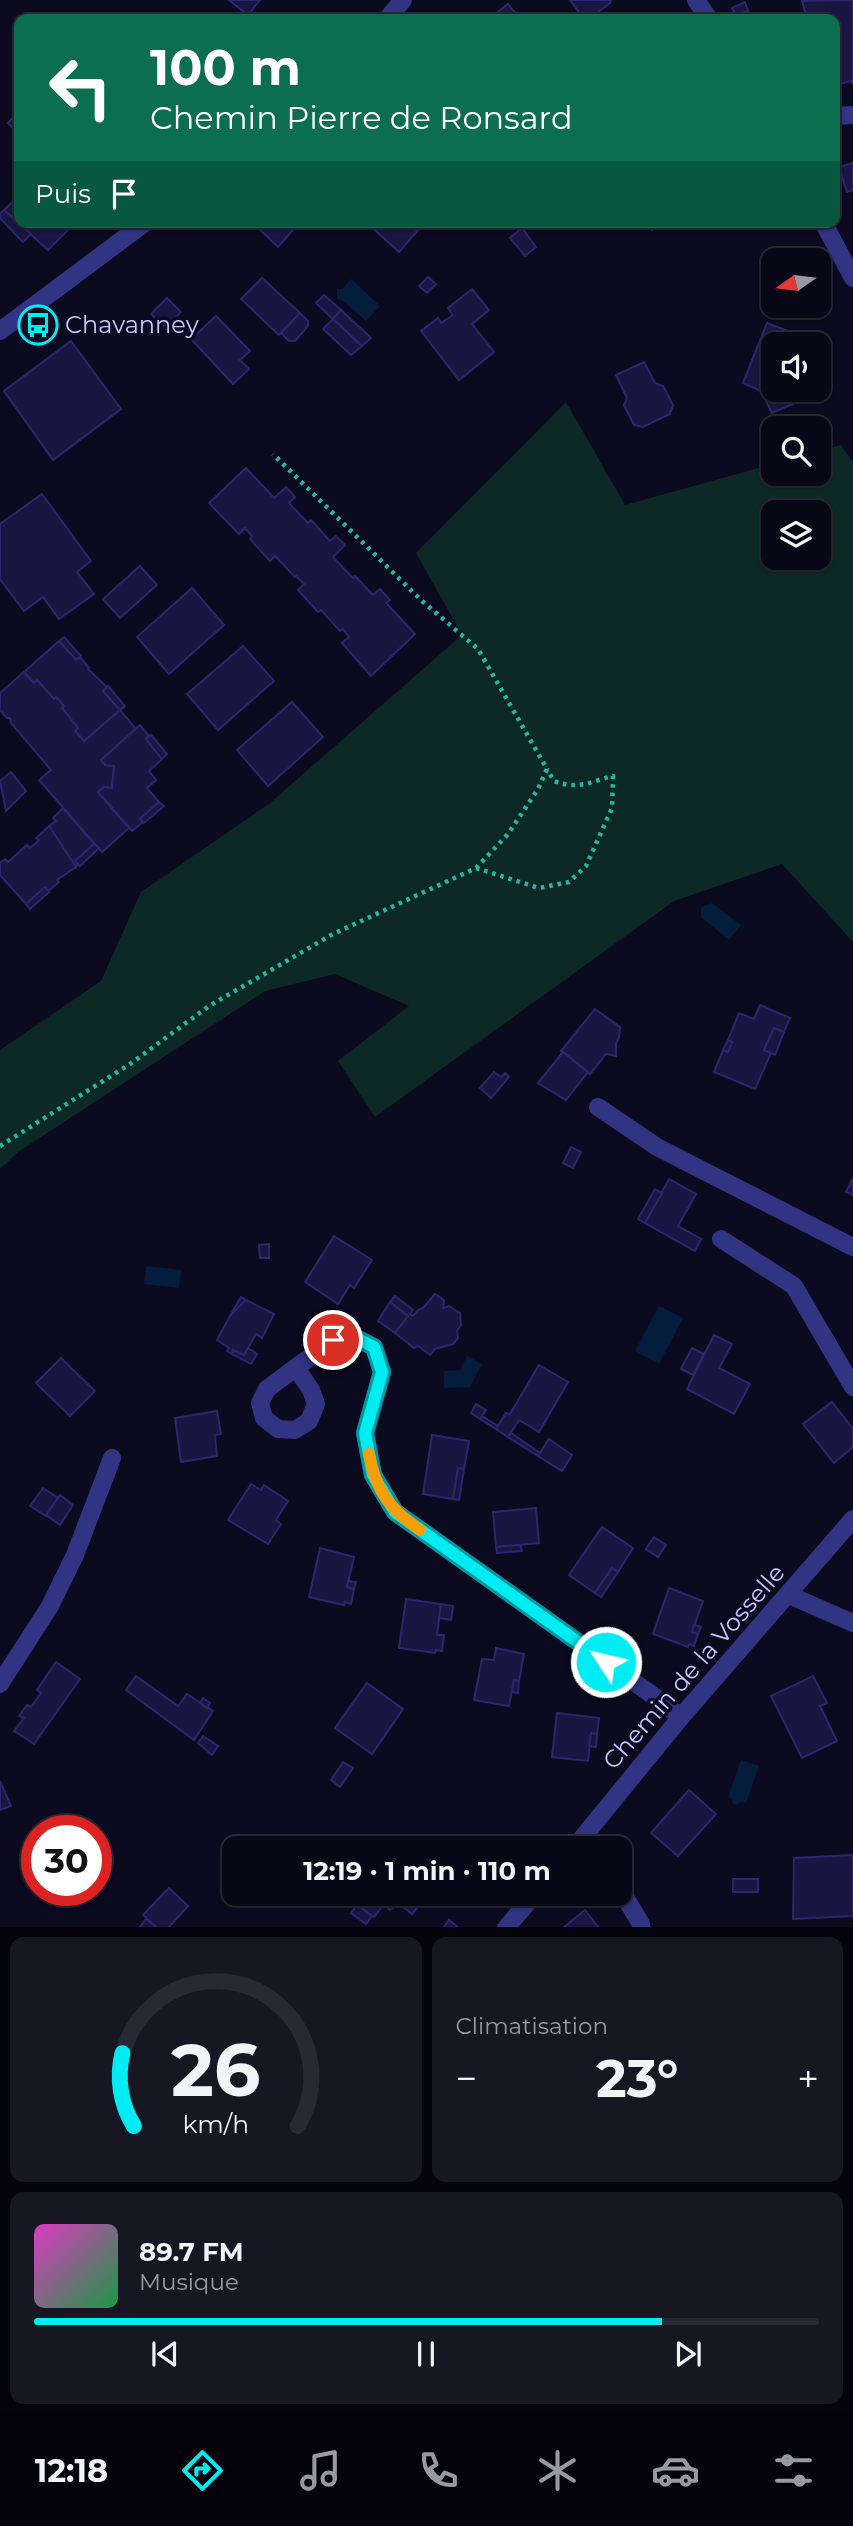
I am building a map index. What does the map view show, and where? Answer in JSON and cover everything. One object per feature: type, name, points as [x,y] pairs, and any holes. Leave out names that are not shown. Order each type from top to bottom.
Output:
[{"type":"street","points":[[391,14],[402,0]]},
{"type":"street","points":[[0,331],[138,228]]},
{"type":"street","points":[[825,228],[853,278]]},
{"type":"street","points":[[598,1107],[657,1147],[853,1247]]},
{"type":"street","points":[[721,1239],[794,1286],[853,1387]]},
{"type":"street","points":[[296,1368],[333,1340],[354,1337],[374,1347],[382,1372],[365,1433],[373,1475],[395,1512],[681,1717]]},
{"type":"street","points":[[0,1684],[50,1606],[75,1555],[112,1458]]},
{"type":"street","name":"Chemin de la Vosselle","points":[[594,1836],[681,1717],[853,1519]]},
{"type":"street","points":[[789,1595],[853,1623]]},
{"type":"street","points":[[506,1927],[524,1906]]},
{"type":"street","points":[[630,1906],[640,1923]]},
{"type":"path","points":[[273,454],[422,601],[478,649],[554,782],[577,786],[613,776],[612,808],[586,866],[569,882],[539,888],[476,868]]},
{"type":"path","points":[[0,1146],[130,1064],[209,1006],[333,934],[476,868],[508,834],[538,789],[547,769]]},
{"type":"green space","points":[[566,402],[625,505],[761,467],[761,486],[831,486],[831,448],[841,445],[853,463],[853,942],[782,864],[674,901],[375,1117],[338,1061],[409,1006],[335,974],[265,991],[18,1152],[0,1169],[0,1050],[101,981],[141,892],[270,803],[462,635],[416,553]]},
{"type":"water","points":[[351,279],[380,306],[366,321],[342,300],[337,299],[337,289],[342,289]]},
{"type":"water","points":[[712,903],[741,925],[729,940],[701,917],[701,907]]},
{"type":"water","points":[[146,1266],[181,1270],[179,1288],[144,1284]]},
{"type":"water","points":[[659,1306],[683,1318],[659,1364],[635,1351]]},
{"type":"water","points":[[467,1356],[482,1364],[470,1387],[444,1388],[444,1371],[460,1370]]},
{"type":"water","points":[[741,1760],[759,1766],[746,1803],[737,1805],[728,1797]]},
{"type":"building","points":[[229,0],[260,0],[247,14]]},
{"type":"building","points":[[570,0],[611,0],[596,14],[580,14]]},
{"type":"building","points":[[853,0],[853,84],[851,81],[840,84],[840,14],[806,14],[802,1]]},
{"type":"building","points":[[745,2],[748,11],[735,14],[732,8]]},
{"type":"building","points":[[508,4],[516,14],[495,14]]},
{"type":"building","points":[[14,116],[14,129],[8,123]]},
{"type":"building","points":[[853,163],[853,190],[847,192],[840,167]]},
{"type":"building","points":[[14,201],[14,219],[4,210]]},
{"type":"building","points":[[4,210],[14,219],[14,228],[24,228],[31,234],[23,242],[0,218]]},
{"type":"building","points":[[24,228],[70,228],[48,250]]},
{"type":"building","points":[[258,228],[295,228],[278,247]]},
{"type":"building","points":[[373,228],[420,228],[399,252]]},
{"type":"building","points":[[522,228],[536,247],[525,256],[510,238]]},
{"type":"building","points":[[428,277],[436,284],[427,293],[419,286]]},
{"type":"building","points":[[262,278],[300,313],[279,335],[241,299]]},
{"type":"building","points":[[472,289],[489,310],[472,324],[494,352],[459,380],[421,331],[438,318],[441,323],[453,315],[448,308]]},
{"type":"building","points":[[324,295],[341,310],[333,319],[316,303]]},
{"type":"building","points":[[167,298],[181,312],[165,328],[151,314]]},
{"type":"building","points":[[341,310],[371,338],[362,346],[333,319]]},
{"type":"building","points":[[300,313],[308,321],[308,326],[295,341],[289,341],[281,333]]},
{"type":"building","points":[[216,316],[250,351],[240,360],[249,369],[233,384],[191,339]]},
{"type":"building","points":[[333,319],[362,346],[351,355],[323,329]]},
{"type":"building","points":[[767,323],[791,332],[763,332]]},
{"type":"building","points":[[761,338],[761,391],[743,383]]},
{"type":"building","points":[[71,341],[121,409],[53,460],[4,391]]},
{"type":"building","points":[[644,362],[655,383],[663,386],[673,405],[670,414],[643,427],[634,425],[624,405],[627,398],[616,375]]},
{"type":"building","points":[[766,402],[792,402],[793,404],[772,413]]},
{"type":"building","points":[[246,468],[274,498],[286,487],[295,497],[289,503],[308,523],[311,520],[330,541],[336,536],[345,545],[333,557],[373,595],[380,589],[390,600],[386,603],[415,634],[371,676],[342,643],[349,637],[343,629],[340,631],[321,610],[318,612],[298,590],[304,584],[275,556],[270,561],[250,539],[252,536],[245,528],[239,534],[209,503]]},
{"type":"building","points":[[42,494],[91,561],[77,572],[94,594],[59,619],[43,597],[24,611],[0,579],[0,524]]},
{"type":"building","points":[[140,566],[157,585],[120,618],[103,599]]},
{"type":"building","points":[[192,588],[224,625],[169,674],[137,637]]},
{"type":"building","points":[[64,637],[81,656],[76,660],[59,641]]},
{"type":"building","points":[[59,641],[76,660],[80,657],[107,687],[103,691],[120,710],[84,741],[75,731],[78,728],[62,708],[64,706],[37,680],[34,683],[24,672]]},
{"type":"building","points":[[243,646],[274,681],[218,730],[187,694]]},
{"type":"building","points":[[24,672],[34,683],[37,680],[64,706],[62,708],[78,728],[75,731],[84,741],[120,710],[136,729],[101,760],[105,765],[114,766],[112,788],[104,787],[98,792],[129,828],[102,852],[39,780],[51,770],[11,723],[10,718],[0,710],[0,693]]},
{"type":"building","points":[[108,686],[125,706],[120,710],[103,691]]},
{"type":"building","points":[[292,702],[323,737],[268,786],[237,750]]},
{"type":"building","points":[[140,725],[149,736],[146,739],[162,759],[149,771],[156,780],[147,788],[159,802],[140,819],[143,822],[132,831],[98,792],[104,787],[112,788],[114,766],[105,765],[101,760]]},
{"type":"building","points":[[151,735],[167,754],[162,759],[146,739]]},
{"type":"building","points":[[11,772],[26,791],[6,811],[0,781]]},
{"type":"building","points":[[159,802],[164,806],[144,823],[140,819]]},
{"type":"building","points":[[63,808],[94,844],[75,861],[78,864],[76,867],[49,826],[56,821],[53,818]]},
{"type":"building","points":[[49,826],[76,867],[57,880],[59,882],[48,891],[45,887],[26,904],[0,875],[0,863],[5,859],[8,862],[27,845],[30,848]]},
{"type":"building","points":[[94,844],[99,848],[80,866],[75,861]]},
{"type":"building","points":[[45,887],[49,892],[30,909],[26,904]]},
{"type":"building","points":[[760,1005],[790,1018],[784,1032],[774,1028],[764,1050],[771,1053],[755,1089],[714,1072],[723,1050],[728,1052],[732,1042],[728,1040],[739,1013],[754,1019]]},
{"type":"building","points":[[595,1009],[620,1027],[616,1056],[606,1054],[590,1074],[561,1051]]},
{"type":"building","points":[[774,1028],[784,1032],[775,1055],[764,1050]]},
{"type":"building","points":[[728,1040],[732,1042],[728,1052],[723,1050]]},
{"type":"building","points":[[563,1052],[588,1072],[566,1100],[538,1083]]},
{"type":"building","points":[[494,1072],[501,1077],[505,1073],[509,1077],[491,1098],[480,1088]]},
{"type":"building","points":[[571,1147],[581,1152],[573,1168],[563,1163]]},
{"type":"building","points":[[853,1178],[853,1195],[846,1192]]},
{"type":"building","points":[[669,1179],[696,1194],[678,1226],[701,1239],[695,1251],[645,1223]]},
{"type":"building","points":[[655,1189],[662,1193],[645,1223],[638,1219]]},
{"type":"building","points":[[334,1236],[372,1260],[354,1288],[350,1285],[338,1304],[305,1282]]},
{"type":"building","points":[[269,1244],[269,1258],[260,1258],[259,1245]]},
{"type":"building","points":[[435,1294],[444,1300],[443,1308],[449,1306],[460,1313],[461,1325],[457,1331],[458,1338],[453,1344],[435,1349],[430,1355],[418,1346],[414,1348],[395,1333],[408,1316],[390,1302],[395,1296],[413,1310],[410,1314],[413,1316]]},
{"type":"building","points":[[241,1297],[246,1300],[230,1316]]},
{"type":"building","points":[[246,1300],[274,1314],[262,1338],[256,1334],[244,1355],[233,1350],[232,1354],[227,1351],[229,1348],[217,1340],[230,1316]]},
{"type":"building","points":[[390,1302],[408,1316],[395,1333],[378,1321]]},
{"type":"building","points":[[714,1335],[732,1344],[719,1368],[750,1384],[734,1414],[687,1389]]},
{"type":"building","points":[[248,1348],[257,1354],[251,1364],[232,1354],[233,1350],[244,1355]]},
{"type":"building","points":[[692,1348],[704,1354],[693,1375],[681,1369]]},
{"type":"building","points":[[61,1358],[95,1391],[70,1416],[36,1383]]},
{"type":"building","points":[[539,1365],[568,1382],[539,1432],[519,1420],[508,1437],[496,1429],[506,1413],[510,1414]]},
{"type":"building","points":[[832,1402],[853,1429],[853,1447],[834,1463],[803,1424]]},
{"type":"building","points":[[476,1404],[486,1410],[480,1419],[471,1413]]},
{"type":"building","points":[[217,1411],[221,1434],[215,1435],[217,1456],[181,1462],[175,1418]]},
{"type":"building","points":[[482,1416],[498,1426],[496,1429],[480,1419]]},
{"type":"building","points":[[511,1433],[540,1453],[538,1456],[508,1437]]},
{"type":"building","points":[[432,1435],[469,1441],[464,1469],[458,1468],[453,1499],[423,1494]]},
{"type":"building","points":[[549,1439],[572,1455],[562,1471],[538,1456]]},
{"type":"building","points":[[458,1468],[464,1469],[459,1500],[453,1499]]},
{"type":"building","points":[[251,1484],[261,1490],[264,1485],[288,1501],[276,1520],[281,1524],[268,1544],[228,1520]]},
{"type":"building","points":[[43,1488],[58,1498],[46,1516],[30,1506]]},
{"type":"building","points":[[60,1495],[73,1505],[60,1525],[46,1515]]},
{"type":"building","points":[[536,1508],[539,1543],[496,1547],[493,1512]]},
{"type":"building","points":[[602,1527],[633,1548],[618,1572],[612,1568],[595,1593],[569,1575]]},
{"type":"building","points":[[654,1537],[666,1545],[658,1557],[646,1549]]},
{"type":"building","points":[[520,1545],[522,1551],[497,1553],[496,1547]]},
{"type":"building","points":[[320,1548],[354,1557],[347,1587],[354,1589],[351,1604],[345,1602],[344,1605],[309,1597]]},
{"type":"building","points":[[612,1568],[618,1572],[601,1597],[595,1593]]},
{"type":"building","points":[[348,1581],[356,1582],[354,1589],[347,1587]]},
{"type":"building","points":[[669,1588],[703,1601],[692,1632],[698,1634],[694,1646],[689,1644],[688,1647],[653,1634]]},
{"type":"building","points":[[406,1599],[441,1604],[437,1635],[444,1635],[442,1651],[436,1650],[435,1653],[399,1648]]},
{"type":"building","points":[[441,1604],[453,1606],[451,1620],[439,1618]]},
{"type":"building","points":[[694,1625],[701,1627],[698,1634],[692,1632]]},
{"type":"building","points":[[496,1648],[524,1654],[519,1681],[514,1680],[509,1706],[474,1700],[482,1659],[494,1660]]},
{"type":"building","points":[[56,1662],[80,1679],[34,1744],[14,1731],[24,1718],[19,1716],[27,1705],[31,1707],[41,1693],[37,1690]]},
{"type":"building","points":[[136,1676],[178,1706],[187,1694],[213,1711],[194,1740],[126,1690]]},
{"type":"building","points":[[813,1676],[827,1703],[820,1706],[837,1741],[802,1758],[771,1696]]},
{"type":"building","points":[[514,1680],[519,1681],[518,1693],[512,1692]]},
{"type":"building","points":[[367,1683],[403,1709],[372,1754],[335,1728]]},
{"type":"building","points":[[203,1698],[210,1703],[207,1708],[200,1703]]},
{"type":"building","points":[[557,1713],[599,1718],[597,1734],[591,1733],[588,1761],[552,1757]]},
{"type":"building","points":[[591,1733],[597,1734],[596,1747],[589,1746]]},
{"type":"building","points":[[203,1736],[218,1746],[212,1755],[198,1743]]},
{"type":"building","points":[[343,1762],[353,1768],[340,1787],[331,1780]]},
{"type":"building","points":[[0,1781],[11,1806],[0,1810]]},
{"type":"building","points":[[689,1790],[716,1814],[678,1856],[651,1833]]},
{"type":"building","points":[[853,1855],[853,1916],[793,1919],[794,1858]]},
{"type":"building","points":[[733,1879],[758,1879],[758,1892],[733,1892]]},
{"type":"building","points":[[169,1888],[188,1906],[169,1927],[156,1927],[143,1915]]},
{"type":"building","points":[[358,1906],[372,1916],[366,1924],[351,1913]]},
{"type":"building","points":[[359,1906],[382,1906],[374,1917]]},
{"type":"building","points":[[402,1906],[419,1906],[412,1914]]},
{"type":"building","points":[[585,1910],[598,1927],[564,1927]]},
{"type":"building","points":[[146,1919],[156,1927],[140,1927]]},
{"type":"building","points":[[449,1920],[458,1927],[444,1927]]},
{"type":"slow traffic","points":[[369,1454],[373,1475],[395,1512],[420,1530]]},
{"type":"place","name":"Chavanney","points":[[38,325]]},
{"type":"route","points":[[333,1340],[354,1337],[374,1347],[382,1372],[365,1433],[373,1475],[395,1512],[606,1662]]}]
